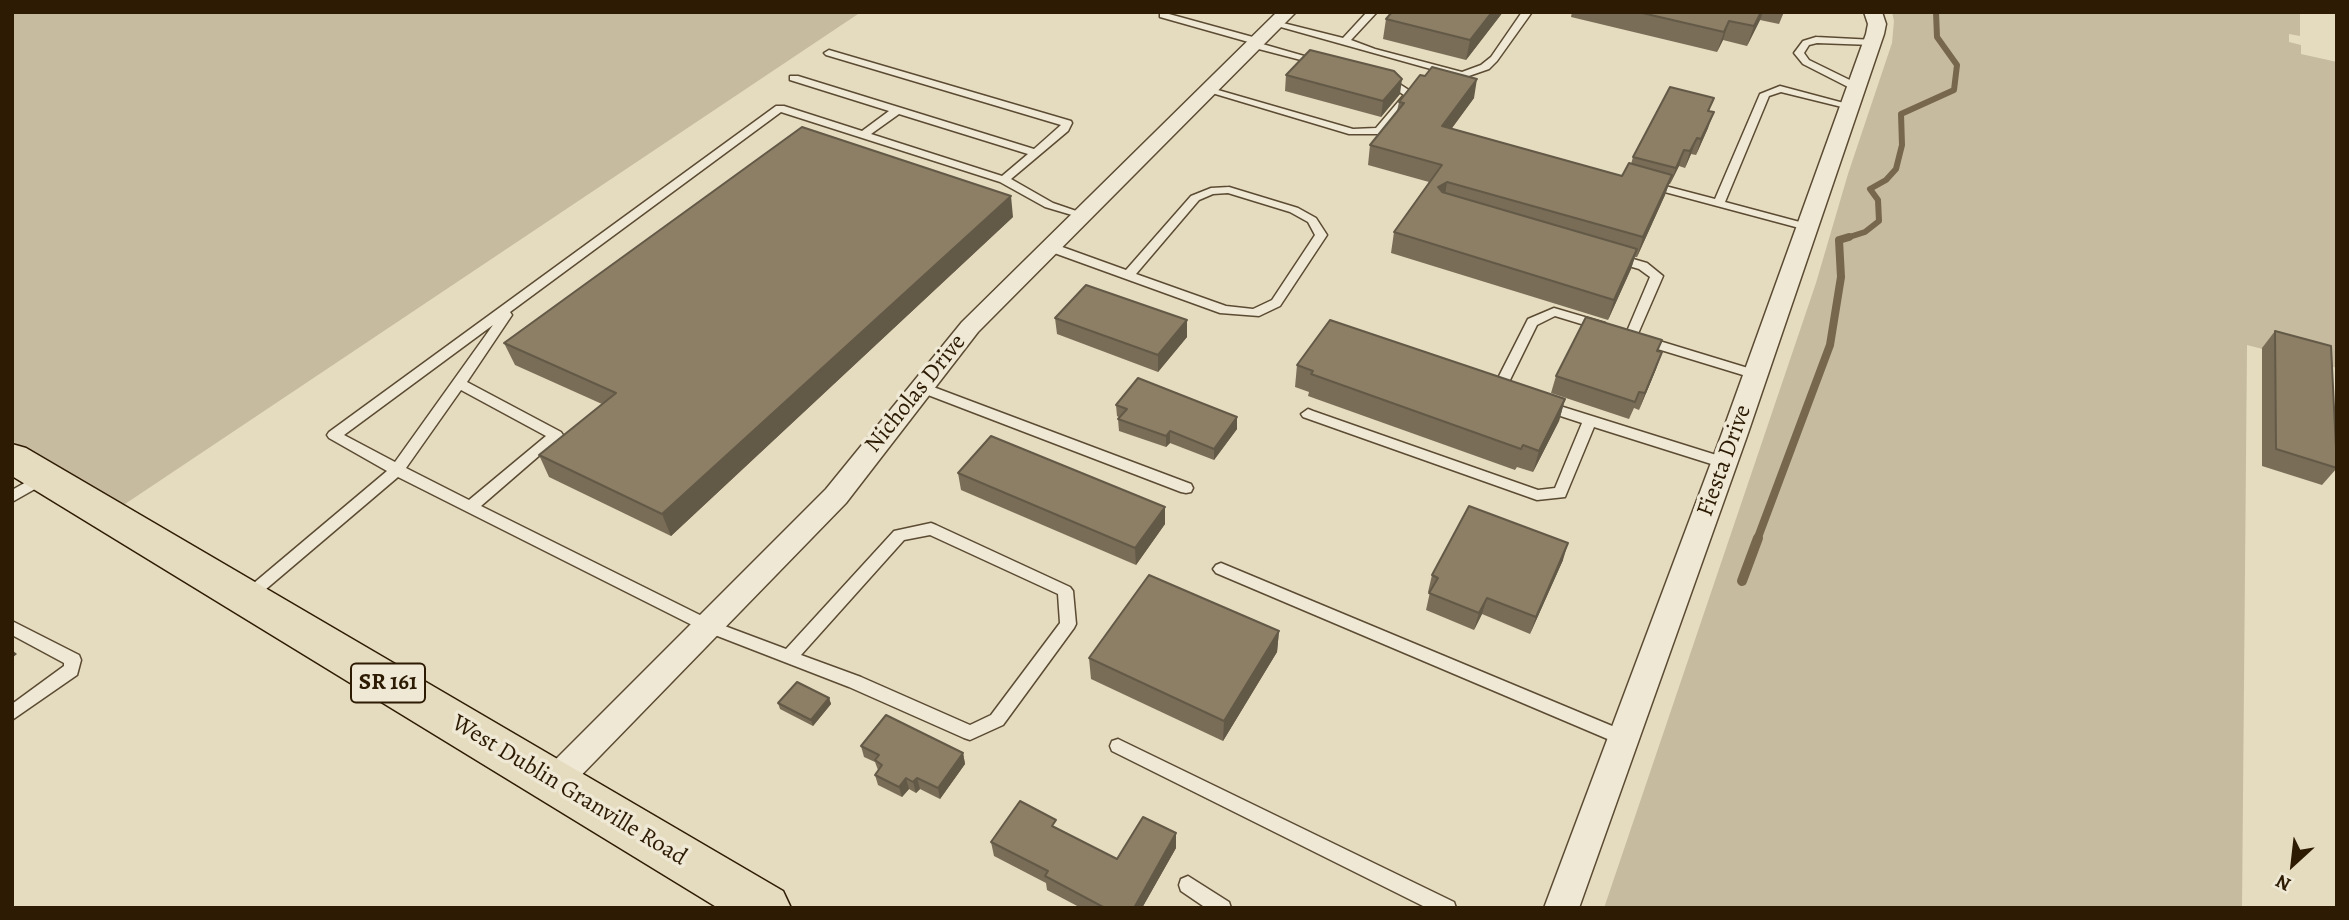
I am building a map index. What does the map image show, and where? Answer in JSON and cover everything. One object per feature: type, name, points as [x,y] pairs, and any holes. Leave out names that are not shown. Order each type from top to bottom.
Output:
[{"type":"main road","name":"West Dublin Granville Road","points":[[23,477],[246,598],[765,908]]},
{"type":"street","name":"Fiesta Drive","points":[[1561,908],[1756,375],[1872,41],[1877,24],[1873,12]]},
{"type":"street","name":"Nicholas Drive","points":[[554,782],[836,496],[970,327],[1281,18]]},
{"type":"lane","points":[[1166,12],[1163,15],[1330,64]]},
{"type":"lane","points":[[1345,41],[1372,12]]},
{"type":"lane","points":[[1281,18],[1372,51],[1463,75],[1485,67],[1494,59],[1527,12]]},
{"type":"lane","points":[[1853,96],[1800,58],[1799,53],[1806,43],[1816,40],[1872,41]]},
{"type":"lane","points":[[829,53],[1067,123],[1064,129],[1004,180]]},
{"type":"lane","points":[[1207,90],[1353,132],[1379,131],[1410,94],[1393,80],[1380,77]]},
{"type":"lane","points":[[794,78],[1035,153]]},
{"type":"lane","points":[[1718,203],[1765,94],[1780,89],[1853,96]]},
{"type":"lane","points":[[789,657],[899,535],[932,529],[1065,591],[1068,624],[997,720],[970,733],[855,682],[789,657],[708,626],[397,470],[334,435],[780,108],[1004,180],[1049,205],[1082,215]]},
{"type":"lane","points":[[863,135],[897,110]]},
{"type":"lane","points":[[1641,182],[1807,227]]},
{"type":"lane","points":[[1050,247],[1224,310],[1255,313],[1276,303],[1321,235],[1312,220],[1294,210],[1229,190],[1211,191],[1195,198],[1129,275]]},
{"type":"lane","points":[[1603,254],[1643,266],[1657,276],[1631,336]]},
{"type":"lane","points":[[246,598],[397,470],[512,305]]},
{"type":"lane","points":[[1724,463],[1590,421],[1524,398],[1500,386],[1532,322],[1554,312],[1756,375]]},
{"type":"lane","points":[[459,383],[556,435],[470,507]]},
{"type":"lane","points":[[920,387],[1186,488]]},
{"type":"lane","points":[[1308,414],[1537,495],[1560,493],[1590,421]]},
{"type":"lane","points":[[1221,569],[1623,738]]},
{"type":"lane","points":[[12,627],[73,660],[71,670],[12,713]]},
{"type":"lane","points":[[1118,746],[1447,908]]},
{"type":"lane","points":[[1188,885],[1222,908]]},
{"type":"shaded area","points":[[12,12],[861,12],[122,506],[12,441]]},
{"type":"shaded area","points":[[1892,12],[2300,12],[2300,36],[2289,34],[2289,42],[2301,45],[2301,54],[2337,62],[2337,368],[2247,345],[2242,908],[1604,908],[1816,283],[1848,174],[1892,43]]},
{"type":"building","points":[[1392,12],[1492,12],[1470,40],[1386,19]]},
{"type":"building","points":[[1638,12],[1761,12],[1754,26],[1729,21],[1724,32]]},
{"type":"building","points":[[1310,50],[1394,71],[1402,79],[1383,101],[1286,75]]},
{"type":"building","points":[[1432,67],[1477,79],[1442,126],[1622,176],[1629,163],[1672,175],[1643,237],[1447,182],[1438,187],[1442,192],[1637,249],[1614,300],[1394,232],[1442,165],[1370,145],[1404,103],[1399,102],[1420,75],[1425,76]]},
{"type":"building","points":[[1670,87],[1714,98],[1708,111],[1714,112],[1701,139],[1697,138],[1690,151],[1684,150],[1676,168],[1633,157]]},
{"type":"building","points":[[802,127],[1011,196],[662,514],[539,455],[616,393],[504,343]]},
{"type":"building","points":[[1086,285],[1187,320],[1158,355],[1055,318]]},
{"type":"building","points":[[1586,317],[1662,340],[1657,351],[1662,352],[1645,393],[1639,392],[1635,402],[1556,376]]},
{"type":"building","points":[[1330,320],[1565,399],[1539,451],[1523,445],[1521,449],[1311,374],[1313,371],[1297,365]]},
{"type":"building","points":[[2275,331],[2331,346],[2337,468],[2276,449]]},
{"type":"building","points":[[1138,378],[1237,417],[1214,449],[1170,431],[1166,436],[1118,419],[1127,409],[1116,405]]},
{"type":"building","points":[[991,436],[1165,507],[1135,548],[958,473]]},
{"type":"building","points":[[1469,506],[1568,543],[1536,617],[1487,598],[1479,613],[1429,593],[1438,578],[1432,575]]},
{"type":"building","points":[[1149,575],[1279,631],[1224,721],[1089,658]]},
{"type":"building","points":[[797,682],[829,698],[811,720],[778,703]]},
{"type":"building","points":[[886,715],[963,753],[938,788],[917,778],[913,782],[906,778],[899,787],[875,775],[882,765],[875,760],[879,755],[861,746]]},
{"type":"building","points":[[1020,801],[1056,820],[1052,826],[1117,859],[1143,817],[1176,833],[1134,908],[1105,908],[1045,876],[1048,871],[991,842]]},
{"type":"waterway","points":[[1843,239],[1865,232],[1879,221],[1878,200],[1870,189],[1886,180],[1896,169],[1902,145],[1901,114],[1954,90],[1957,65],[1937,37],[1936,12]]},
{"type":"waterway","points":[[1757,540],[1830,345],[1841,277],[1839,240],[1849,237]]},
{"type":"waterway","points":[[1742,581],[1758,538]]}]
